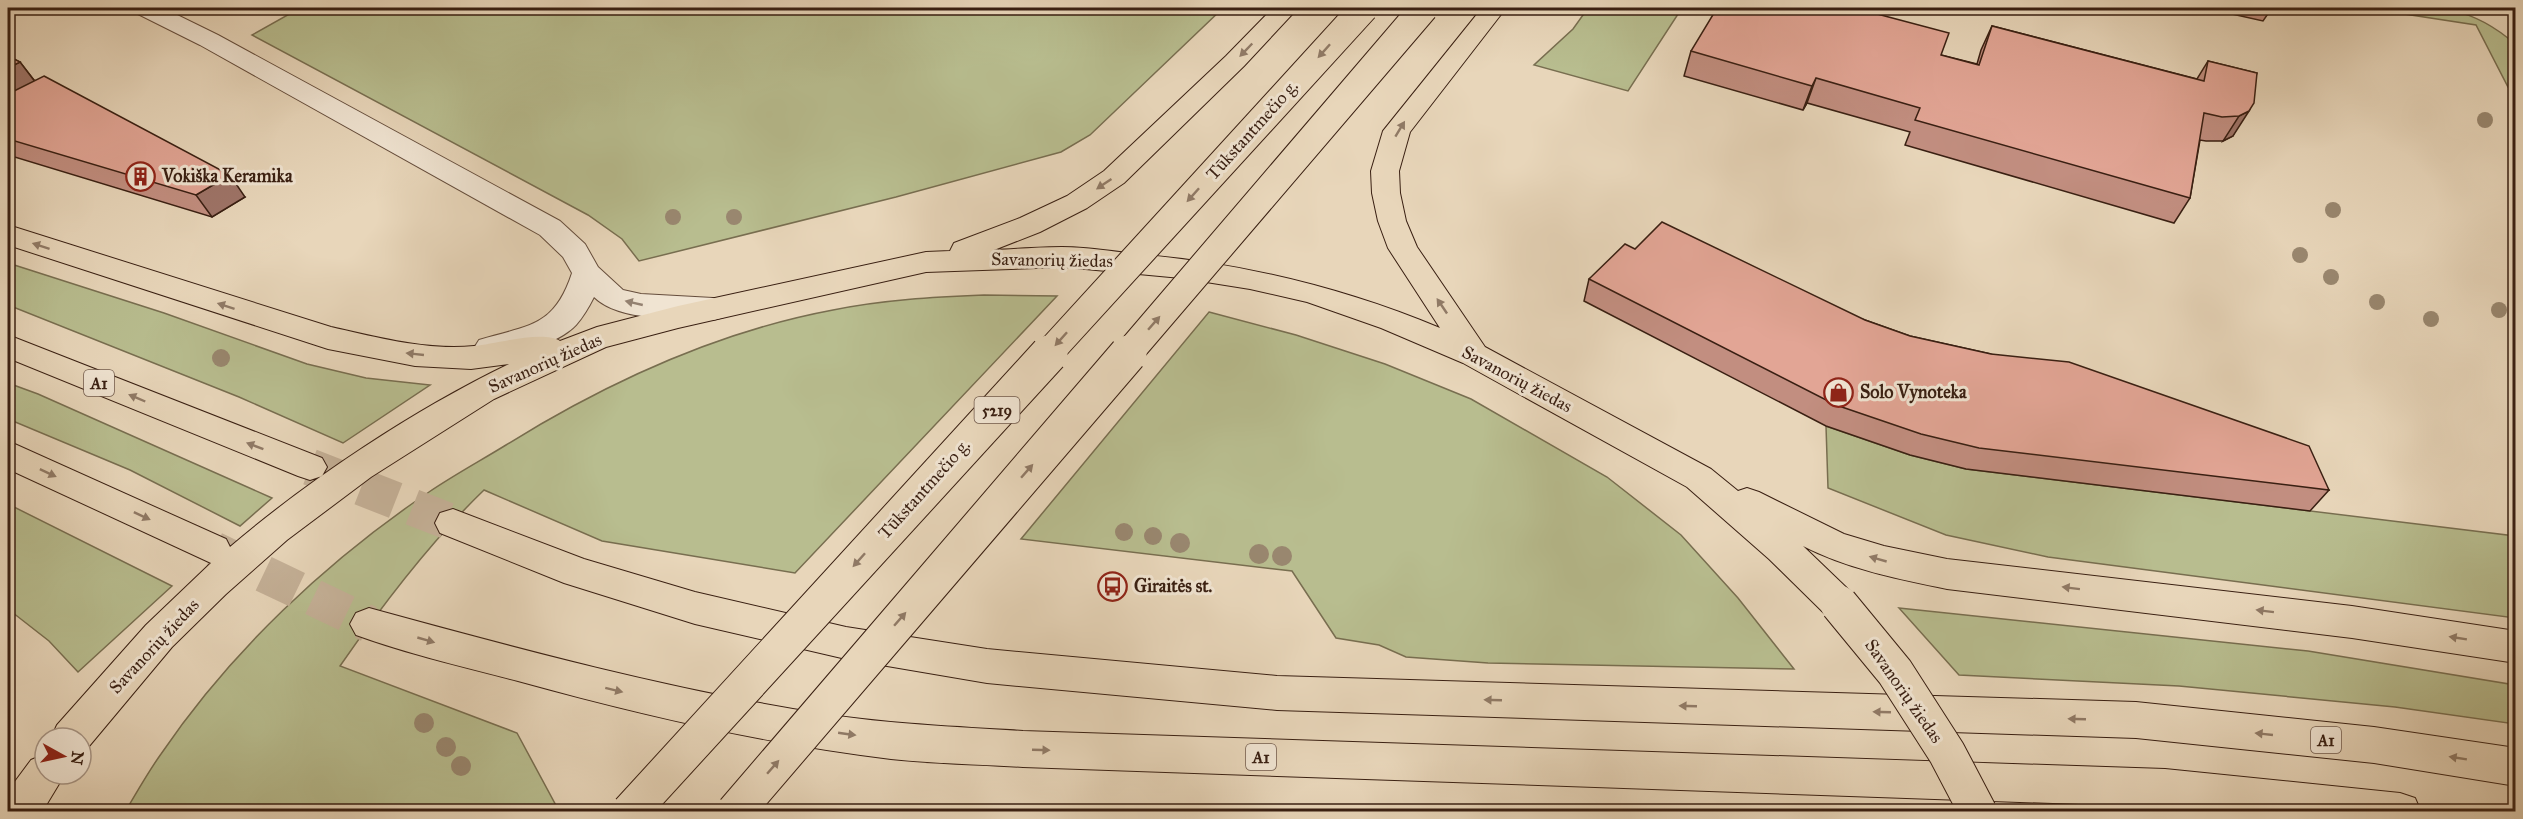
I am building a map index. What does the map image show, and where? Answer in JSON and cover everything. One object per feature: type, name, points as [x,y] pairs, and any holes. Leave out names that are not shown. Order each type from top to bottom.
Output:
[{"type":"highway","points":[[926,262],[1030,225],[1077,202],[1114,177],[1235,61],[1286,8]]},
{"type":"highway","name":"Tūkstantmečio g.","points":[[630,812],[1364,8]]},
{"type":"highway","points":[[735,812],[1424,8]]},
{"type":"highway","points":[[1474,355],[1403,248],[1392,221],[1386,193],[1385,171],[1397,131],[1494,8]]},
{"type":"highway","points":[[8,236],[328,338],[383,350],[450,357],[492,356],[597,338]]},
{"type":"highway","name":"Savanorių žiedas","points":[[81,726],[159,636],[274,530],[358,468],[482,391],[558,354],[597,338],[713,309],[926,262],[1064,257],[1181,268],[1250,279],[1312,293],[1392,320],[1474,355],[1699,478],[1782,549],[1839,604],[1895,672],[1947,753],[1978,812]]},
{"type":"highway","name":"A1","points":[[8,346],[310,467]]},
{"type":"highway","points":[[8,454],[213,549]]},
{"type":"highway","points":[[1699,478],[1833,545],[1884,561],[1947,574],[2352,622],[2516,647]]},
{"type":"highway","name":"A1","points":[[453,523],[577,572],[695,608],[846,643],[987,666],[1277,693],[2136,720],[2374,745],[2516,767]]},
{"type":"highway","name":"A1","points":[[369,624],[508,663],[648,698],[779,724],[893,741],[1023,749],[2165,788],[2400,812]]},
{"type":"highway","points":[[17,812],[36,786]]},
{"type":"street","points":[[145,8],[209,40],[550,228],[575,251],[586,273],[613,298],[641,305],[713,309]]},
{"type":"street","points":[[450,357],[532,338],[553,328],[575,307],[586,273]]},
{"type":"green space","points":[[2427,7],[2462,13],[2479,20],[2515,44],[2515,88],[2508,87],[2476,25],[2365,8]]},
{"type":"green space","points":[[300,8],[575,8],[584,11],[588,8],[1223,8],[1090,135],[1061,152],[896,197],[639,261],[622,239],[588,215],[252,35]]},
{"type":"green space","points":[[1588,8],[1682,8],[1628,91],[1534,65],[1573,29]]},
{"type":"green space","points":[[8,263],[164,313],[307,364],[366,378],[430,385],[343,443],[239,397],[8,305]]},
{"type":"green space","points":[[984,295],[1057,296],[795,573],[602,541],[484,490],[408,574],[340,666],[517,733],[559,811],[125,812],[188,716],[218,679],[283,610],[318,578],[391,519],[457,474],[583,401],[663,362],[704,346],[789,320],[851,307],[908,300]]},
{"type":"green space","points":[[1209,312],[1296,335],[1385,364],[1471,399],[1607,477],[1681,535],[1738,598],[1794,669],[1488,663],[1406,657],[1379,645],[1336,638],[1292,571],[1021,539]]},
{"type":"green space","points":[[8,383],[38,394],[272,498],[240,526],[130,470],[8,419]]},
{"type":"green space","points":[[1826,426],[1910,455],[1966,469],[2515,536],[2515,618],[2048,557],[1946,535],[1828,488]]},
{"type":"green space","points":[[8,504],[172,586],[78,672],[49,641],[8,609]]},
{"type":"green space","points":[[1899,608],[2308,651],[2515,685],[2515,724],[2395,707],[2179,686],[1959,675]]},
{"type":"green space","points":[[1369,807],[1558,811],[1368,811]]},
{"type":"building","points":[[1717,8],[1868,8],[1866,11],[1949,33],[1941,55],[1979,65],[1992,26],[2204,81],[2208,61],[2257,73],[2254,103],[2249,111],[2239,116],[2222,117],[2204,113],[2190,198],[1915,120],[1920,108],[1816,78],[1812,86],[1691,51]]},
{"type":"building","points":[[8,56],[20,62],[8,68]]},
{"type":"building","name":"Vokiška Keramika","points":[[44,76],[230,175],[196,195],[8,139],[8,94]]},
{"type":"building","points":[[1662,222],[1865,320],[1910,336],[1991,354],[2069,362],[2309,446],[2329,490],[1979,448],[1921,434],[1836,405],[1589,279],[1625,244],[1635,249]]},
{"type":"tunnel","points":[[310,467],[453,523]]},
{"type":"tunnel","points":[[214,550],[369,624]]},
{"type":"place","name":"Vokiška Keramika","points":[[141,176]]},
{"type":"place","name":"Solo Vynoteka","points":[[1839,392]]},
{"type":"place","name":"Giraitės st.","points":[[1113,586]]}]
